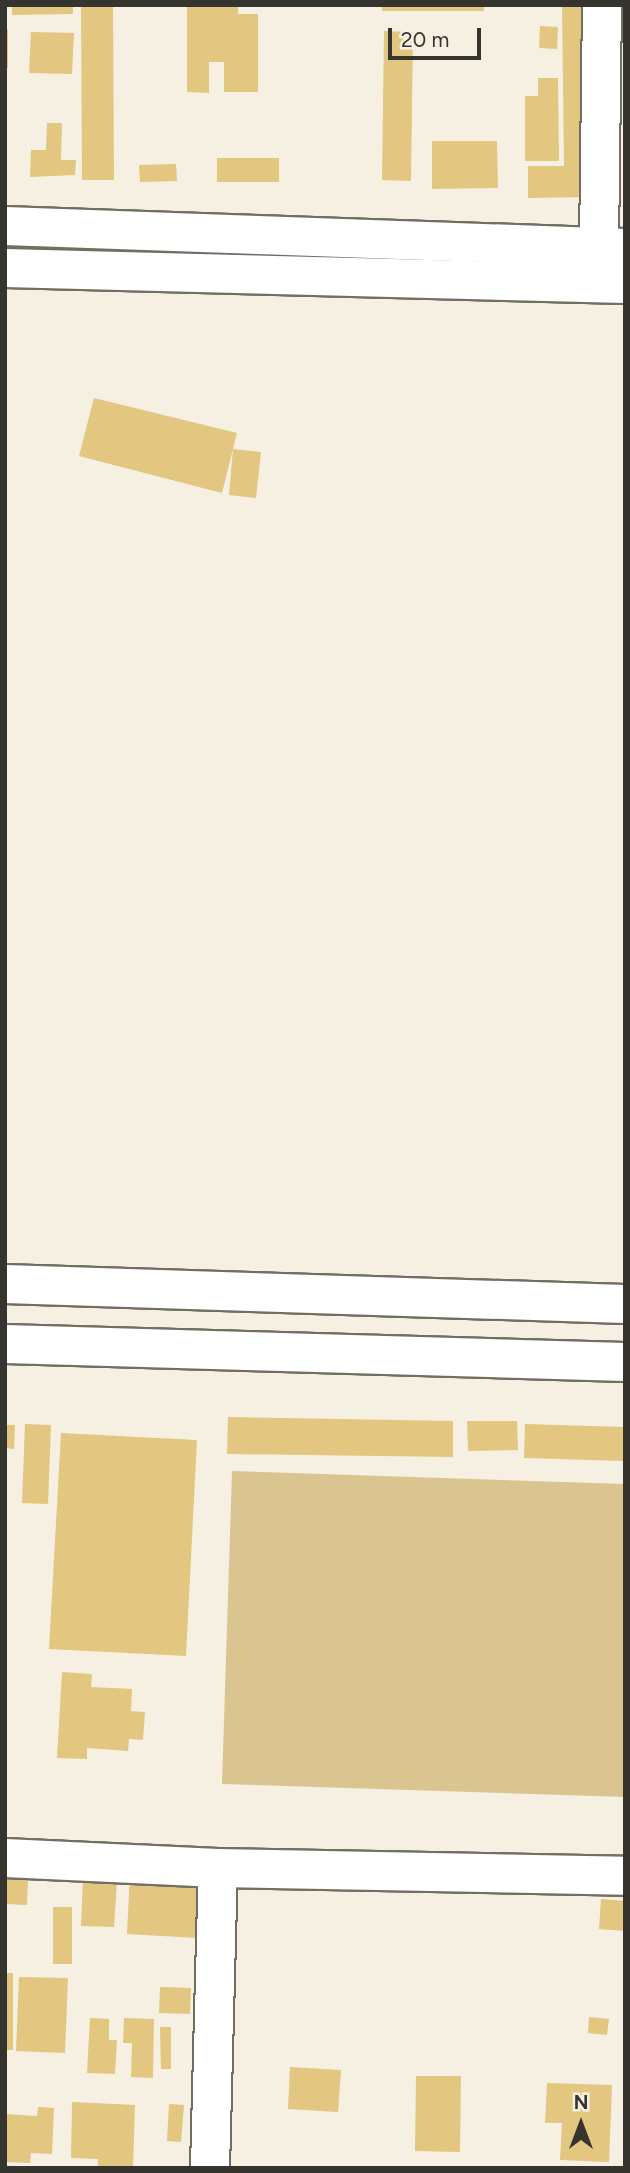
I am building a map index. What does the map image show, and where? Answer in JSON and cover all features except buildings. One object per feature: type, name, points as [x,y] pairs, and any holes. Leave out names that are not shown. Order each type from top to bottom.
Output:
[{"type":"street","points":[[5,226],[612,247],[602,5]]},
{"type":"street","points":[[418,279],[420,240]]},
{"type":"street","points":[[5,268],[625,284]]},
{"type":"street","points":[[5,1284],[625,1304]]},
{"type":"street","points":[[5,1344],[625,1362]]},
{"type":"street","points":[[5,1858],[218,1868],[625,1876]]},
{"type":"street","points":[[210,2168],[218,1868]]},
{"type":"shaded area","points":[[232,1471],[625,1484],[625,1797],[222,1784]]}]
